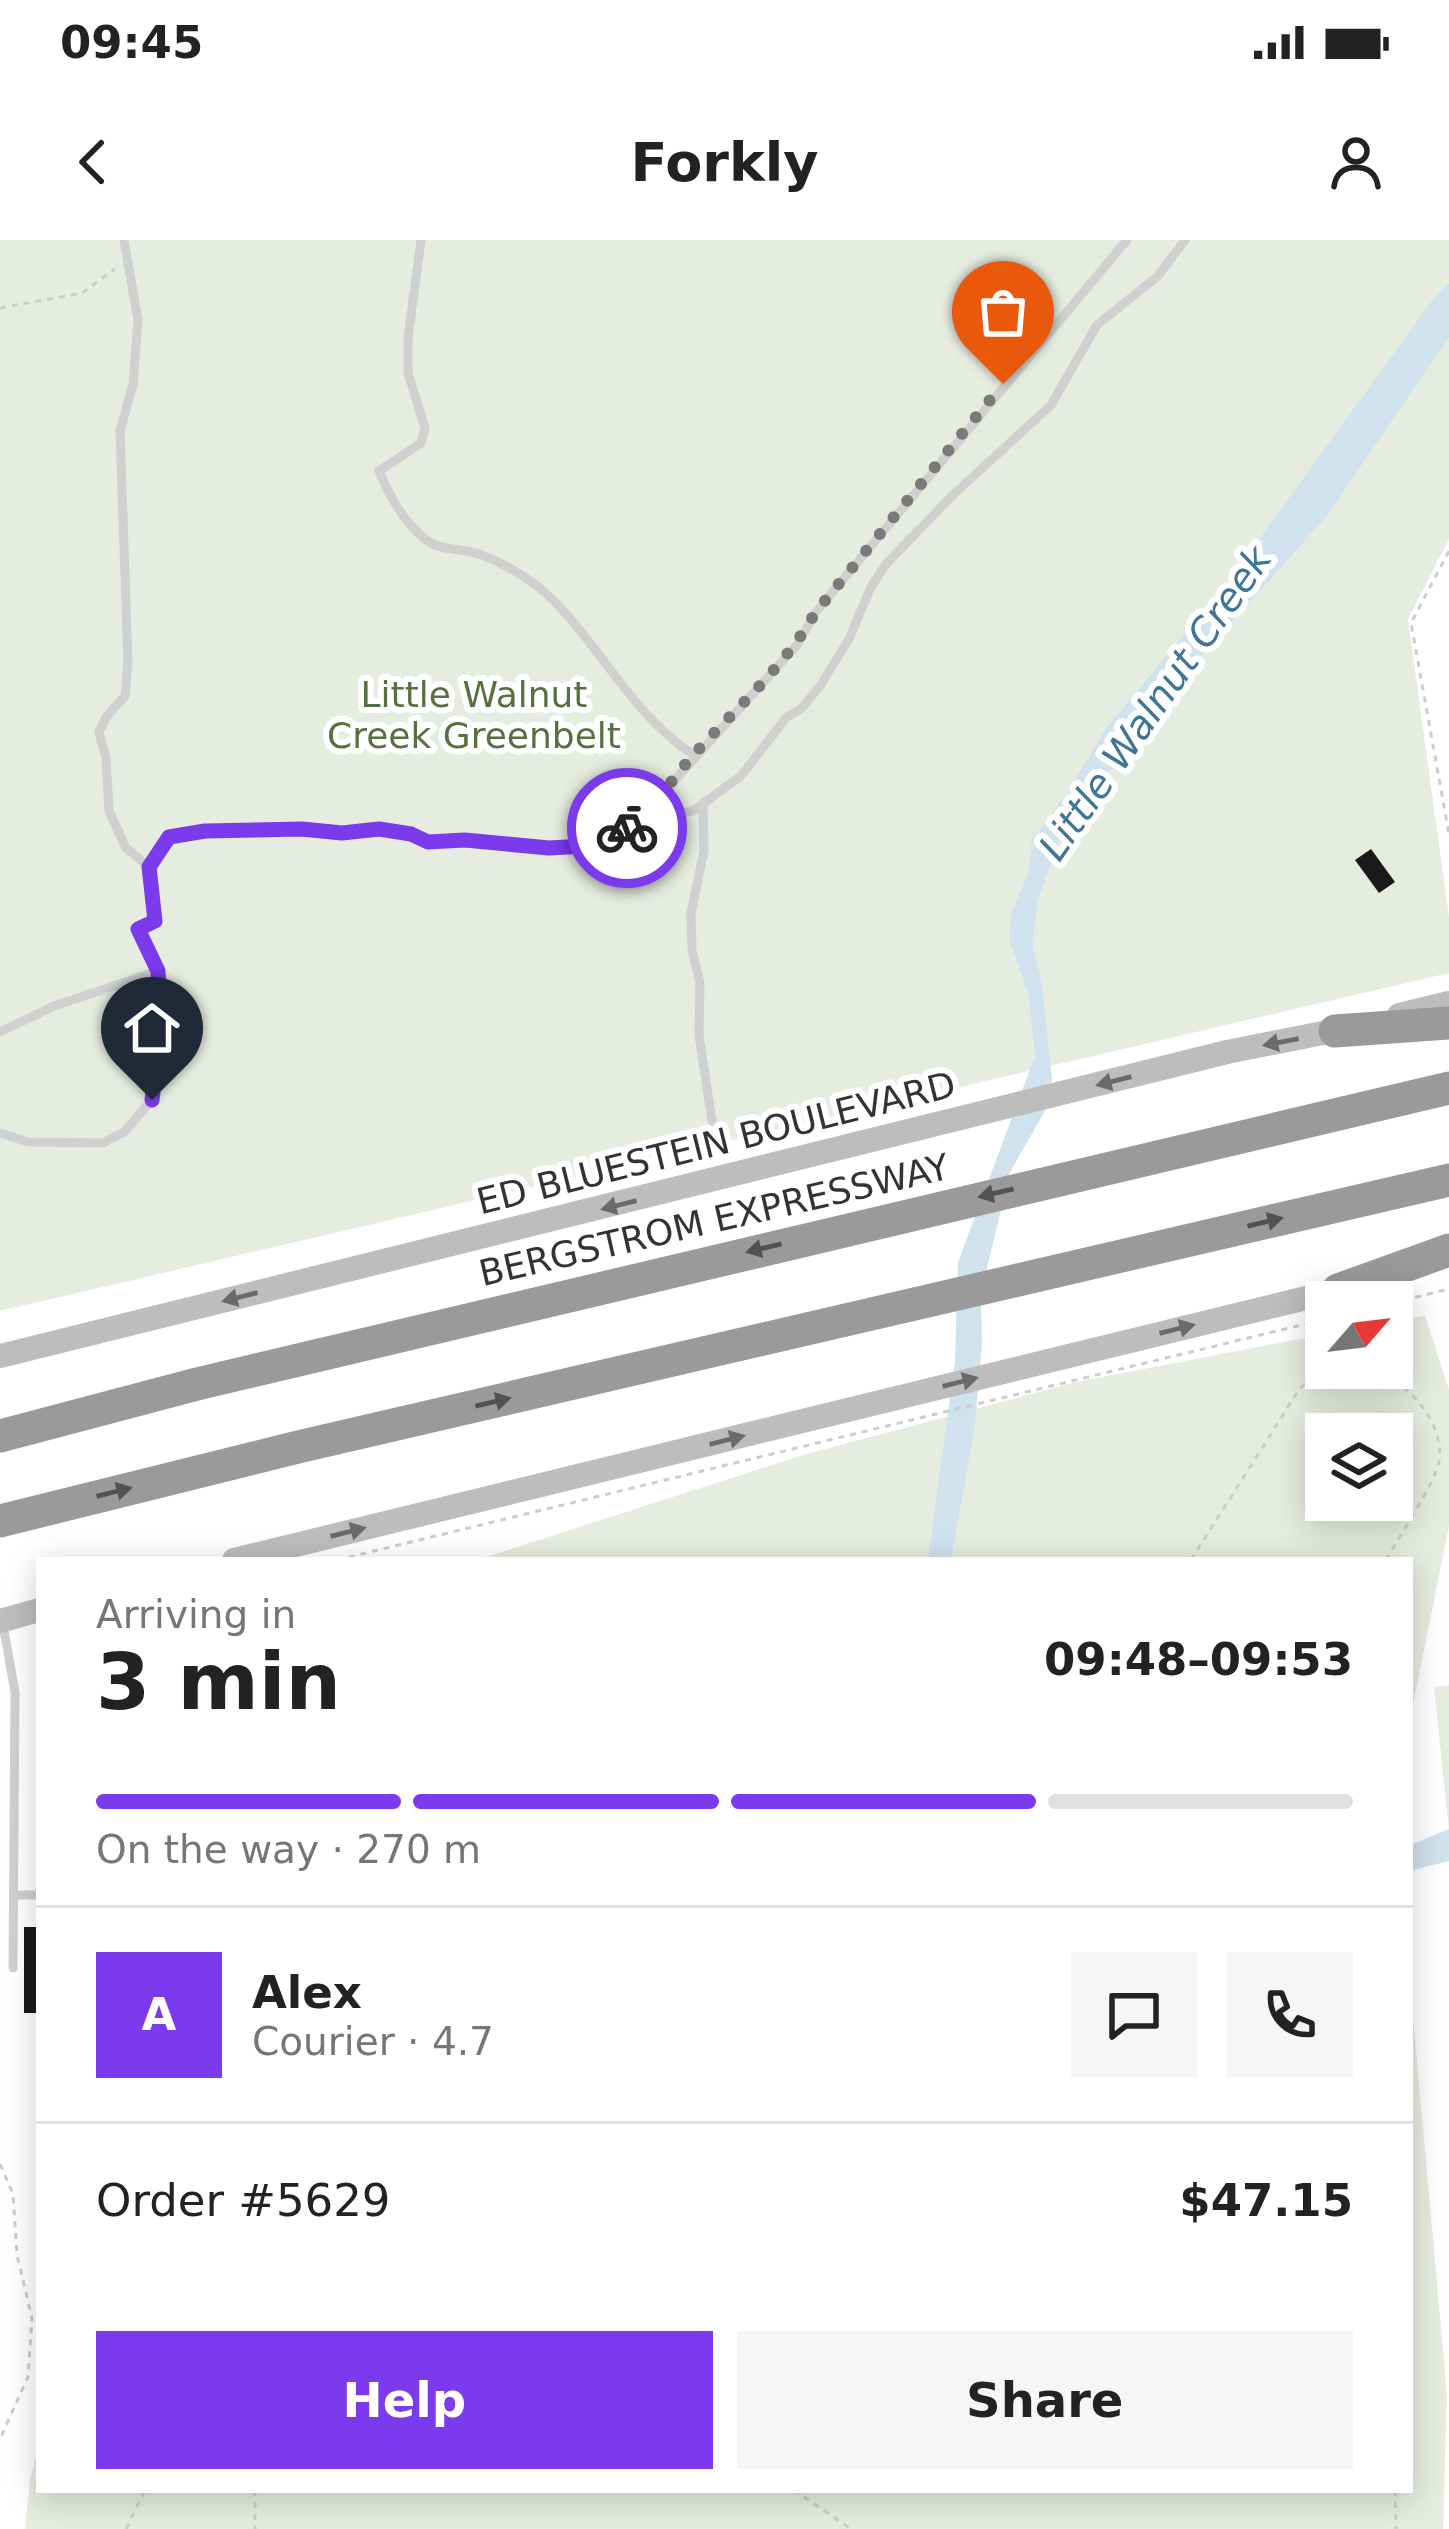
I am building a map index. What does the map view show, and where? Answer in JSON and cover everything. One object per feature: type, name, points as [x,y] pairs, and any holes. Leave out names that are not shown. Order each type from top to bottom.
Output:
[{"type":"highway","points":[[1334,1031],[1449,1023]]},
{"type":"highway","name":"BERGSTROM EXPRESSWAY","points":[[0,1436],[197,1384],[1449,1088]]},
{"type":"highway","points":[[0,1520],[1449,1180]]},
{"type":"highway","points":[[1383,1281],[1449,1250]]},
{"type":"main road","name":"ED BLUESTEIN BOULEVARD","points":[[0,1356],[1227,1052],[1449,1003]]},
{"type":"main road","points":[[1399,1281],[1449,1263]]},
{"type":"main road","points":[[246,1557],[857,1408],[1068,1369],[1305,1312]]},
{"type":"main road","points":[[1,1620],[36,1611]]},
{"type":"lane","points":[[124,240],[138,320],[133,384],[120,431],[128,662],[125,695],[100,732],[110,811],[126,848],[149,867]]},
{"type":"lane","points":[[421,240],[408,373],[425,428],[421,443],[379,471],[382,478],[403,515],[427,541],[475,552],[513,570],[550,597],[632,700],[670,739],[694,755]]},
{"type":"lane","points":[[0,1133],[28,1142],[103,1143],[124,1132],[152,1100],[161,1028],[158,971],[138,929],[155,921],[149,867],[169,837],[205,831],[379,829],[428,842],[465,840],[549,848],[586,846],[637,822],[797,645],[815,613],[1127,240]]},
{"type":"lane","points":[[637,822],[678,817],[741,776],[786,718],[802,708],[820,686],[886,564],[1051,405],[1097,325],[1157,276],[1185,240]]},
{"type":"lane","points":[[703,803],[704,851],[691,913],[692,950],[700,982],[699,1035],[712,1121]]},
{"type":"lane","points":[[0,1032],[54,1006],[158,971]]},
{"type":"lane","points":[[1,1620],[15,1692],[13,1968]]},
{"type":"lane","points":[[0,1718],[15,1718]]},
{"type":"lane","points":[[15,1895],[36,1895]]},
{"type":"path","points":[[0,308],[82,293],[127,261]]},
{"type":"path","points":[[1449,551],[1412,623],[1449,832]]},
{"type":"path","points":[[1413,1298],[1449,1289]]},
{"type":"path","points":[[349,1557],[848,1436],[1068,1369],[1305,1312]]},
{"type":"path","points":[[1193,1557],[1305,1384]]},
{"type":"path","points":[[1388,1557],[1439,1463],[1431,1420],[1405,1389]]},
{"type":"path","points":[[0,2164],[13,2194],[17,2254],[32,2318],[28,2377],[0,2440]]},
{"type":"path","points":[[126,2529],[144,2493]]},
{"type":"path","points":[[255,2493],[255,2529]]},
{"type":"path","points":[[798,2493],[851,2529]]},
{"type":"path","points":[[1395,2493],[1396,2529]]},
{"type":"green space","name":"Little Walnut Creek Greenbelt","points":[[0,240],[1449,240],[1449,539],[1408,619],[1449,917],[1449,973],[0,1311]]},
{"type":"green space","points":[[1425,1316],[1449,1390],[1449,1526],[1413,1705],[1413,1557],[486,1557],[803,1455],[1076,1382],[1305,1338],[1305,1389],[1413,1389],[1413,1318]]},
{"type":"green space","points":[[1449,1685],[1449,1831],[1434,1687]]},
{"type":"green space","points":[[1413,2017],[1447,2394],[1443,2529],[25,2529],[36,2456],[36,2493],[1413,2493]]},
{"type":"water","name":"Little Walnut Creek","points":[[1449,283],[1449,337],[1326,517],[1150,713],[1148,733],[1120,764],[1098,778],[1058,842],[1038,901],[1032,943],[1042,985],[1052,1079],[1044,1113],[1010,1172],[981,1293],[975,1425],[952,1557],[928,1557],[955,1361],[958,1262],[1035,1056],[1029,996],[1009,939],[1011,915],[1029,871],[1032,840],[1105,730],[1231,578]]},
{"type":"water","points":[[1449,1829],[1449,1861],[1413,1870],[1413,1844]]},
{"type":"building","points":[[1371,849],[1395,882],[1379,893],[1355,860]]},
{"type":"building","points":[[24,1927],[36,1927],[36,2013],[24,2013]]},
{"type":"way so far","points":[[627,828],[797,645],[815,613],[1003,384]]},
{"type":"route","points":[[152,1100],[161,1028],[158,971],[138,929],[155,921],[149,867],[169,837],[205,831],[379,829],[428,842],[465,840],[549,848],[586,846],[627,828]]}]
